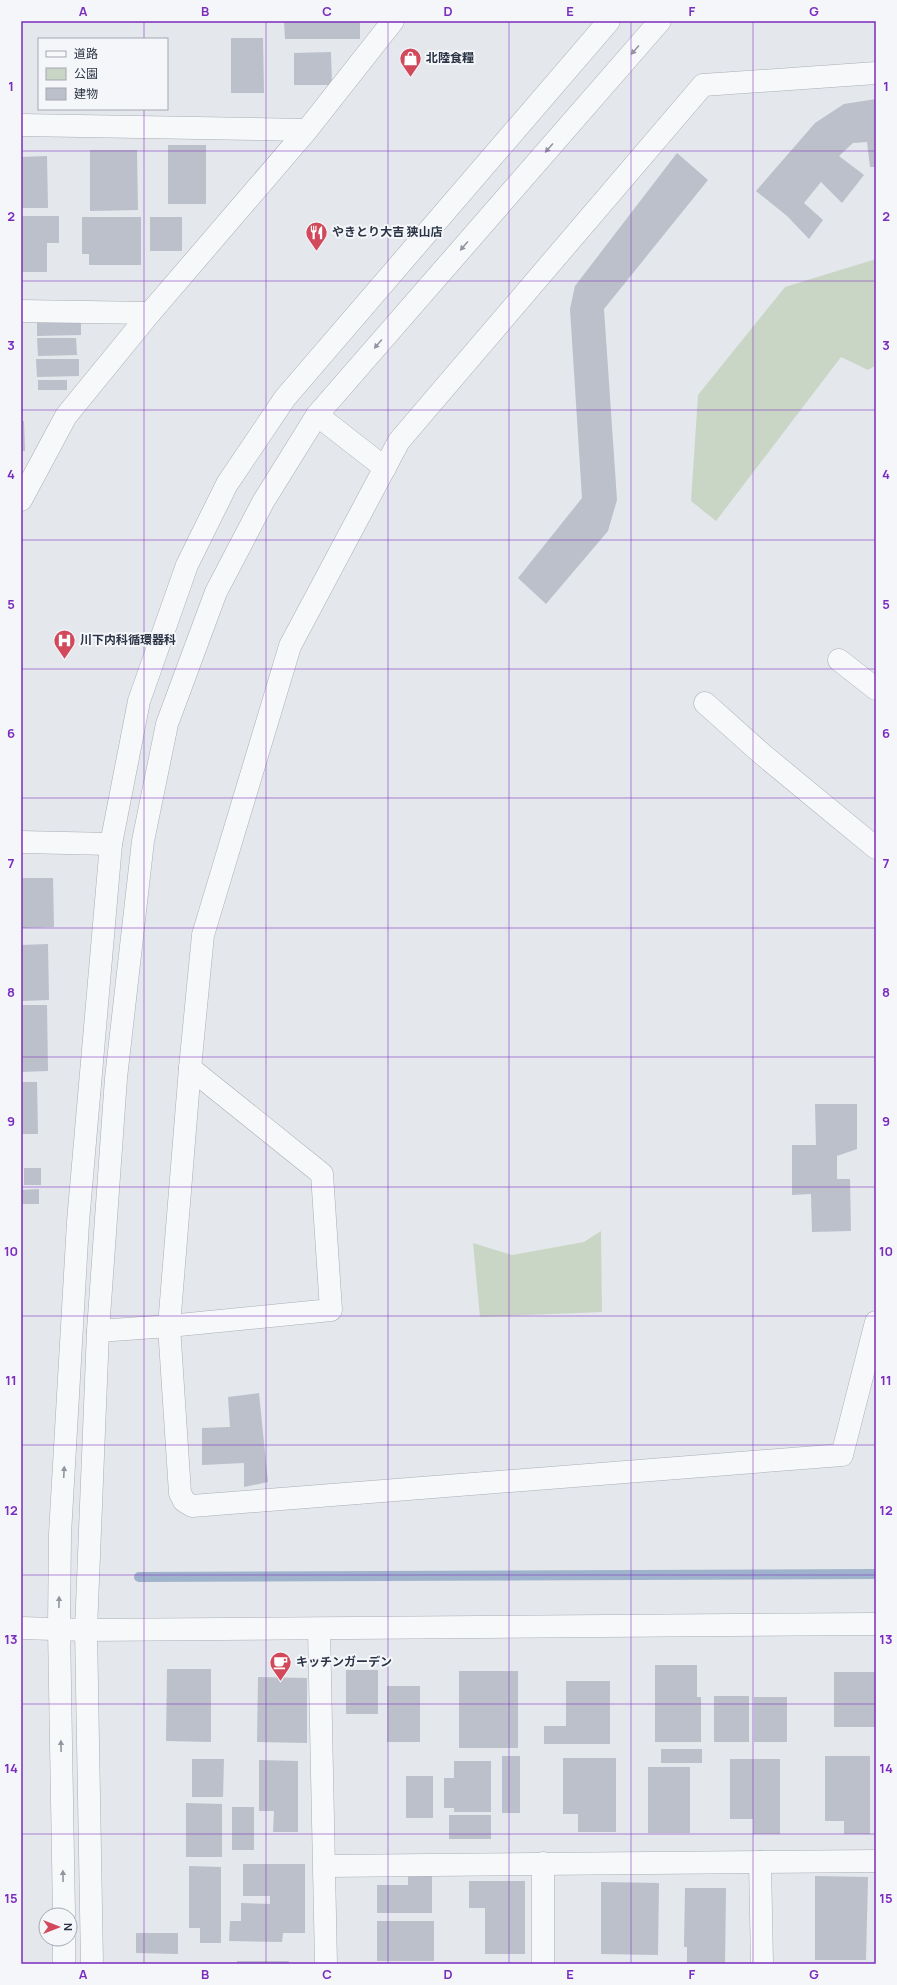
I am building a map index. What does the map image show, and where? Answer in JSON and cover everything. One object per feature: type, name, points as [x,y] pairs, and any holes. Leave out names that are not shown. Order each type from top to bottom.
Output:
[{"type":"street","points":[[21,500],[26,478],[66,416],[150,313],[307,130],[393,21]]},
{"type":"street","points":[[64,1907],[59,1628],[60,1534],[78,1222],[111,844],[139,701],[187,565],[227,484],[285,398],[609,21]]},
{"type":"street","points":[[92,1964],[86,1630],[98,1331],[116,1078],[143,841],[167,724],[216,592],[263,502],[317,415],[660,21]]},
{"type":"street","points":[[876,73],[703,85],[399,441],[290,646],[203,935],[190,1068],[169,1326],[180,1493],[184,1501],[192,1506],[842,1455],[876,1322]]},
{"type":"street","points":[[21,125],[307,130]]},
{"type":"street","points":[[21,311],[150,313]]},
{"type":"street","points":[[317,415],[386,468]]},
{"type":"street","points":[[840,660],[876,689]]},
{"type":"street","points":[[705,703],[762,754],[876,848]]},
{"type":"street","points":[[21,842],[111,844]]},
{"type":"street","points":[[98,1331],[169,1326],[331,1310],[322,1174],[190,1068]]},
{"type":"street","points":[[21,1628],[86,1630],[319,1629],[876,1624]]},
{"type":"street","points":[[319,1629],[326,1964]]},
{"type":"street","points":[[325,1866],[876,1861]]},
{"type":"street","points":[[760,1862],[762,1964]]},
{"type":"street","points":[[543,1863],[543,1964]]},
{"type":"street","points":[[64,1947],[64,1964]]},
{"type":"green space","points":[[876,259],[876,365],[868,370],[841,357],[716,521],[691,501],[698,395],[785,287]]},
{"type":"green space","points":[[601,1231],[602,1312],[480,1317],[473,1243],[512,1255],[584,1242]]},
{"type":"building","points":[[284,21],[360,21],[360,39],[285,39]]},
{"type":"building","points":[[231,38],[263,38],[264,93],[231,93]]},
{"type":"building","points":[[331,52],[332,85],[294,85],[294,53]]},
{"type":"building","points":[[876,99],[876,167],[870,167],[867,142],[853,143],[839,156],[864,175],[842,203],[821,182],[804,203],[823,220],[809,239],[787,216],[756,191],[815,123],[844,104]]},
{"type":"building","points":[[168,145],[206,145],[206,204],[168,204]]},
{"type":"building","points":[[90,150],[137,150],[138,210],[90,211]]},
{"type":"building","points":[[677,153],[708,180],[604,309],[617,500],[608,531],[546,604],[518,578],[582,498],[570,309],[575,286]]},
{"type":"building","points":[[47,156],[48,208],[21,208],[21,157]]},
{"type":"building","points":[[21,216],[59,216],[59,243],[47,243],[47,272],[21,272]]},
{"type":"building","points":[[82,217],[141,217],[141,265],[89,265],[89,254],[82,254]]},
{"type":"building","points":[[150,217],[182,217],[182,251],[150,251]]},
{"type":"building","points":[[81,318],[81,335],[37,336],[37,319]]},
{"type":"building","points":[[37,338],[76,338],[77,355],[38,356]]},
{"type":"building","points":[[36,359],[79,359],[79,376],[37,377]]},
{"type":"building","points":[[38,380],[67,380],[67,390],[38,390]]},
{"type":"building","points":[[21,421],[24,421],[25,451],[21,451]]},
{"type":"building","points":[[21,878],[53,878],[54,927],[21,928]]},
{"type":"building","points":[[48,944],[49,1000],[21,1001],[21,945]]},
{"type":"building","points":[[21,1005],[47,1005],[48,1071],[21,1072]]},
{"type":"building","points":[[21,1082],[37,1082],[38,1134],[21,1134]]},
{"type":"building","points":[[815,1104],[857,1104],[857,1149],[837,1156],[837,1179],[850,1179],[851,1231],[812,1232],[811,1194],[792,1195],[792,1145],[816,1145]]},
{"type":"building","points":[[24,1168],[41,1168],[41,1185],[24,1185]]},
{"type":"building","points":[[39,1189],[39,1204],[21,1204],[21,1190]]},
{"type":"building","points":[[259,1393],[268,1482],[244,1487],[244,1463],[202,1465],[202,1428],[230,1427],[228,1397]]},
{"type":"building","points":[[655,1665],[697,1665],[697,1697],[701,1697],[701,1742],[655,1742]]},
{"type":"building","points":[[167,1669],[211,1669],[211,1742],[166,1741]]},
{"type":"building","points":[[346,1670],[378,1670],[378,1714],[346,1714]]},
{"type":"building","points":[[459,1671],[518,1671],[518,1748],[459,1748]]},
{"type":"building","points":[[834,1672],[876,1672],[876,1727],[834,1727]]},
{"type":"building","points":[[258,1677],[307,1678],[307,1743],[257,1742]]},
{"type":"building","points":[[566,1681],[610,1681],[610,1744],[544,1744],[544,1726],[566,1726]]},
{"type":"building","points":[[387,1686],[420,1686],[420,1742],[387,1742]]},
{"type":"building","points":[[714,1696],[749,1696],[749,1742],[714,1742]]},
{"type":"building","points":[[754,1697],[787,1697],[787,1742],[754,1742]]},
{"type":"building","points":[[661,1749],[702,1749],[702,1763],[661,1763]]},
{"type":"building","points":[[502,1756],[520,1756],[520,1813],[502,1813]]},
{"type":"building","points":[[825,1756],[870,1756],[870,1834],[844,1834],[844,1821],[825,1821]]},
{"type":"building","points":[[563,1758],[616,1758],[616,1832],[578,1832],[578,1814],[563,1814]]},
{"type":"building","points":[[192,1759],[224,1759],[223,1797],[192,1797]]},
{"type":"building","points":[[730,1759],[780,1759],[780,1834],[753,1834],[753,1819],[730,1819]]},
{"type":"building","points":[[259,1760],[298,1761],[298,1832],[273,1832],[274,1811],[259,1811]]},
{"type":"building","points":[[454,1761],[491,1761],[491,1812],[454,1812],[454,1808],[444,1808],[444,1778],[454,1778]]},
{"type":"building","points":[[648,1767],[690,1767],[690,1833],[648,1833]]},
{"type":"building","points":[[406,1776],[433,1776],[433,1818],[406,1818]]},
{"type":"building","points":[[186,1803],[222,1804],[222,1857],[186,1857]]},
{"type":"building","points":[[232,1807],[254,1807],[254,1850],[232,1850]]},
{"type":"building","points":[[449,1815],[491,1815],[491,1839],[449,1839]]},
{"type":"building","points":[[243,1864],[305,1864],[305,1933],[283,1933],[282,1942],[229,1941],[230,1921],[241,1921],[241,1903],[270,1904],[270,1896],[243,1896]]},
{"type":"building","points":[[189,1866],[221,1867],[221,1943],[200,1943],[200,1928],[189,1928]]},
{"type":"building","points":[[408,1876],[432,1876],[432,1913],[377,1913],[377,1885],[408,1885]]},
{"type":"building","points":[[815,1876],[868,1877],[866,1960],[815,1960]]},
{"type":"building","points":[[469,1881],[525,1881],[525,1954],[485,1954],[485,1908],[469,1908]]},
{"type":"building","points":[[601,1882],[659,1883],[658,1955],[601,1954]]},
{"type":"building","points":[[685,1888],[726,1888],[725,1964],[687,1964],[687,1947],[684,1947]]},
{"type":"building","points":[[377,1921],[434,1921],[434,1961],[377,1961]]},
{"type":"building","points":[[136,1933],[178,1933],[178,1954],[136,1953]]},
{"type":"building","points":[[237,1961],[289,1961],[288,1964],[237,1964]]},
{"type":"waterway","points":[[139,1577],[876,1574]]},
{"type":"place","name":"北陸食糧","points":[[410,78]]},
{"type":"place","name":"やきとり大吉 狭山店","points":[[317,252]]},
{"type":"place","name":"川下内科循環器科","points":[[65,660]]},
{"type":"place","name":"キッチンガーデン","points":[[280,1682]]}]
